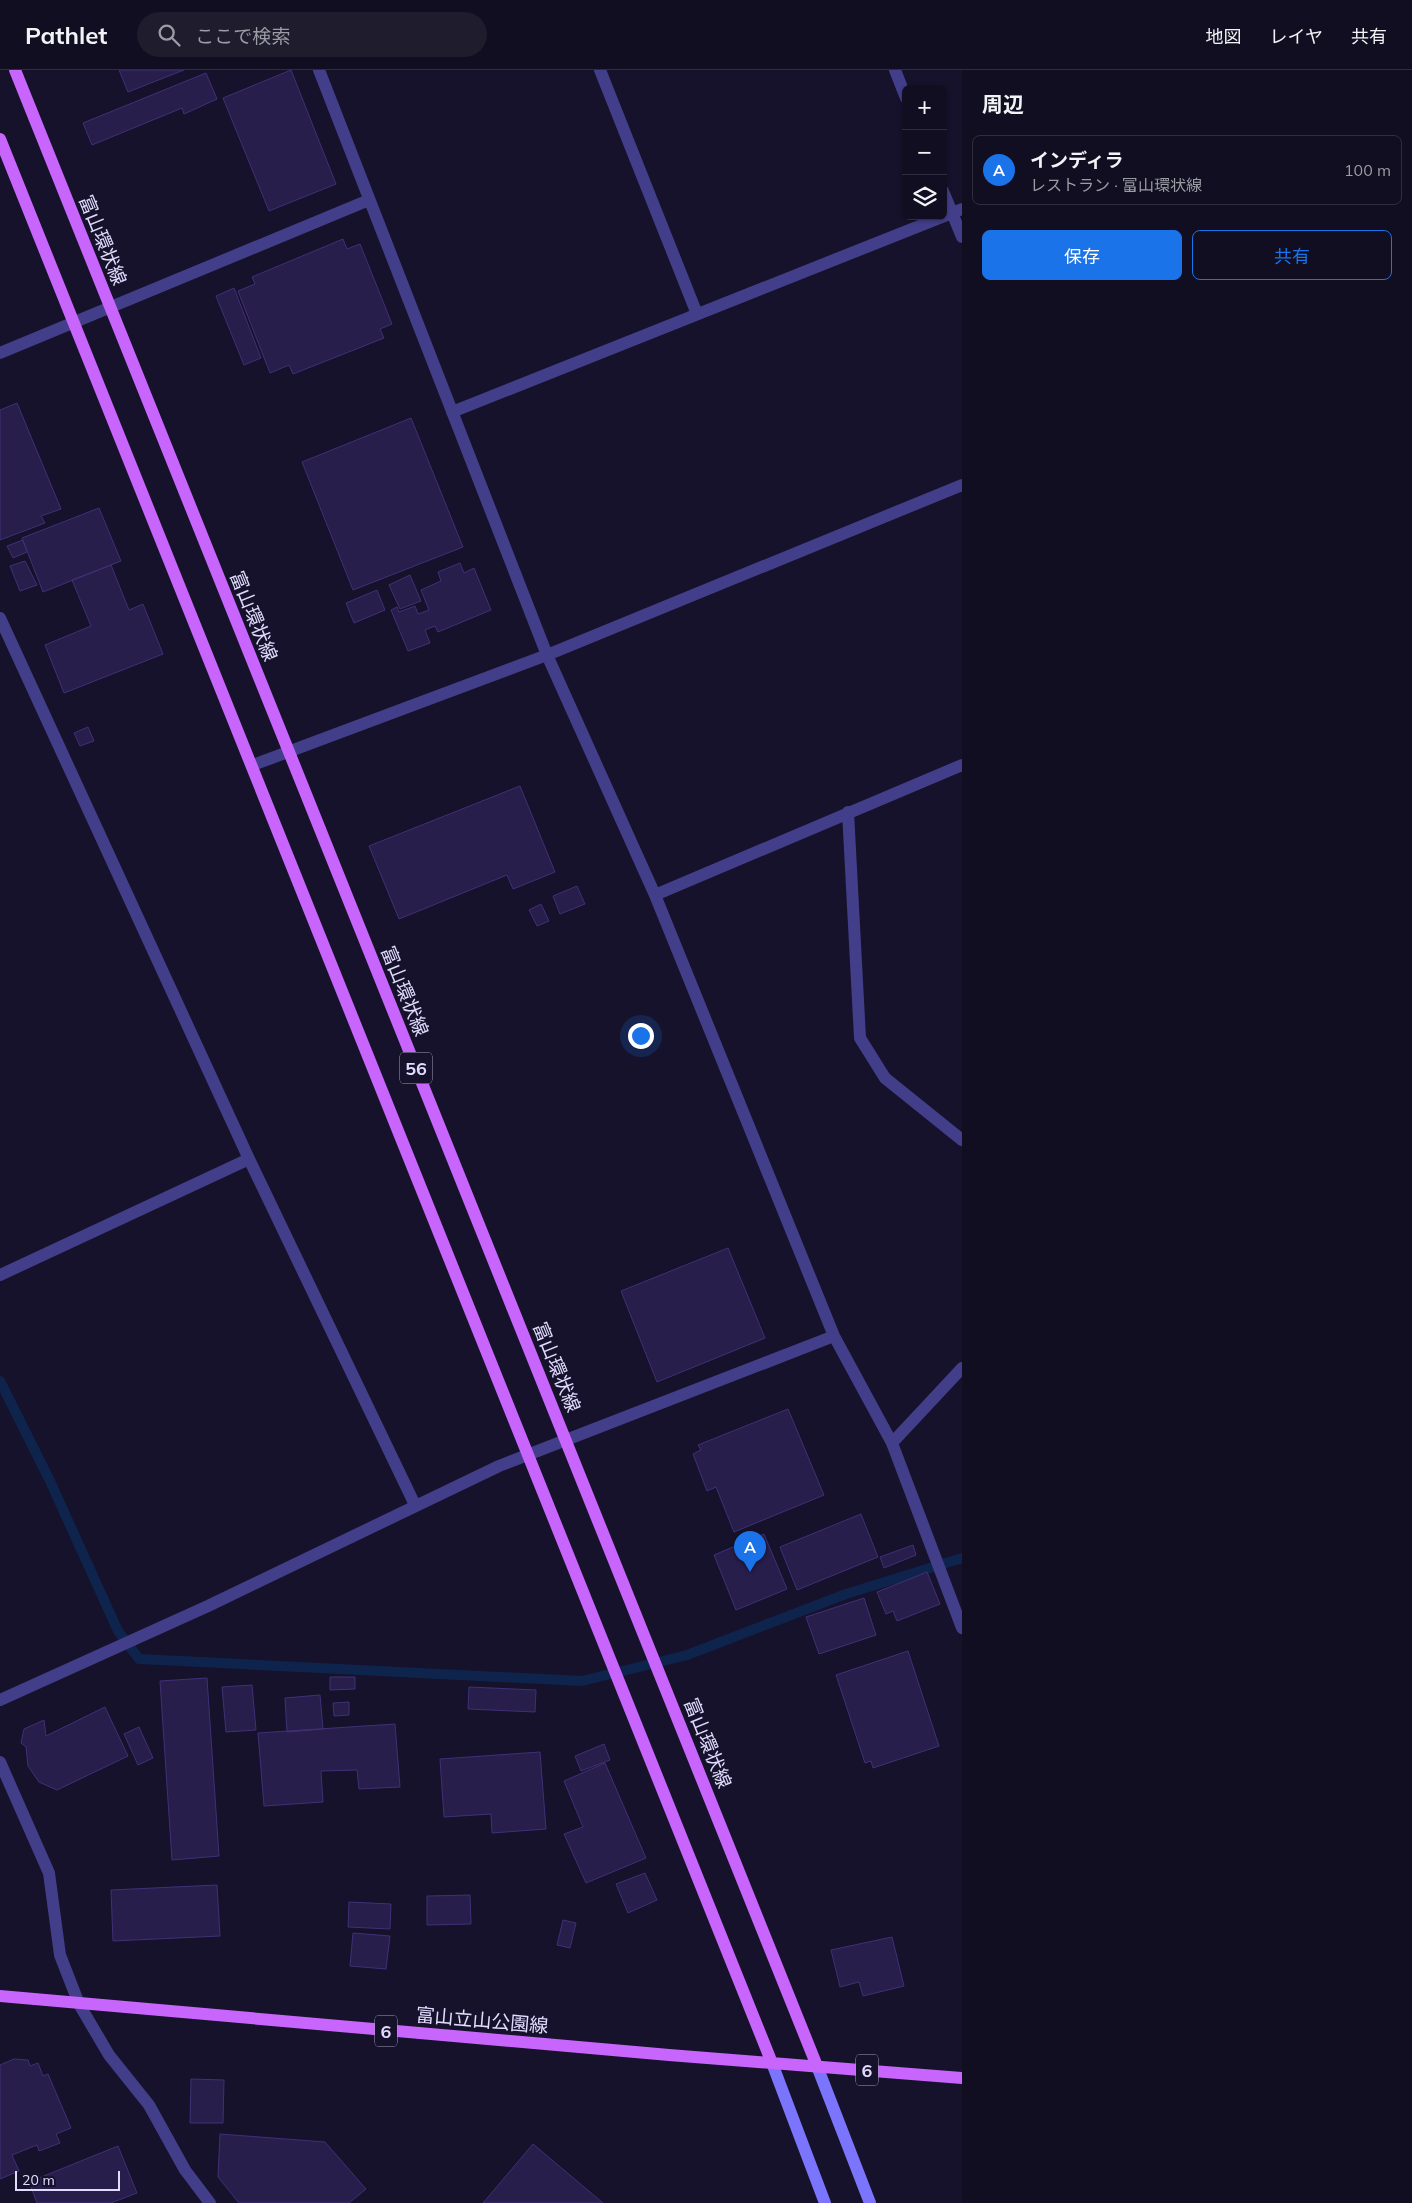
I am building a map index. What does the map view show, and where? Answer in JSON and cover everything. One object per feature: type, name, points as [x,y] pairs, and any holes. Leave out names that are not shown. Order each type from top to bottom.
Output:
[{"type":"main road","name":"富山環状線","points":[[15,70],[817,2066]]},
{"type":"main road","name":"56","points":[[0,139],[253,765],[772,2063]]},
{"type":"main road","name":"富山立山公園線","points":[[0,1996],[962,2078]]},
{"type":"street","points":[[319,70],[547,655],[655,895],[834,1336],[892,1443],[962,1628]]},
{"type":"street","points":[[600,70],[698,314]]},
{"type":"street","points":[[895,70],[902,88]]},
{"type":"street","points":[[947,197],[957,211],[962,237]]},
{"type":"street","points":[[0,353],[369,200]]},
{"type":"street","points":[[452,412],[957,211]]},
{"type":"street","points":[[253,765],[547,655],[962,485]]},
{"type":"street","points":[[0,618],[249,1159],[416,1505]]},
{"type":"street","points":[[655,895],[848,812],[962,766]]},
{"type":"street","points":[[848,812],[860,1038],[885,1078],[962,1140]]},
{"type":"street","points":[[0,1275],[249,1159]]},
{"type":"street","points":[[0,1700],[208,1606],[416,1505],[527,1454],[834,1336]]},
{"type":"street","points":[[892,1443],[962,1368]]},
{"type":"street","points":[[0,1762],[50,1873],[60,1955],[79,2004],[109,2055],[149,2106],[185,2170],[210,2203]]},
{"type":"street","points":[[772,2063],[825,2203]]},
{"type":"street","points":[[817,2066],[870,2203]]},
{"type":"building","points":[[119,70],[184,70],[128,92]]},
{"type":"building","points":[[291,70],[336,184],[269,211],[223,98]]},
{"type":"building","points":[[206,73],[217,99],[184,114],[182,108],[92,145],[83,123]]},
{"type":"building","points":[[343,239],[347,249],[360,244],[392,324],[380,329],[384,338],[293,374],[289,365],[270,373],[238,291],[255,284],[252,277]]},
{"type":"building","points":[[234,288],[261,358],[244,365],[216,296]]},
{"type":"building","points":[[17,403],[61,509],[41,516],[45,523],[0,540],[0,410]]},
{"type":"building","points":[[411,418],[463,547],[353,590],[302,462]]},
{"type":"building","points":[[99,508],[121,561],[43,592],[22,538]]},
{"type":"building","points":[[23,540],[27,552],[13,558],[7,546]]},
{"type":"building","points":[[25,561],[37,585],[20,591],[10,566]]},
{"type":"building","points":[[460,563],[464,573],[474,568],[491,610],[438,632],[435,626],[425,630],[430,643],[408,651],[391,610],[397,607],[399,612],[415,606],[418,614],[429,610],[421,590],[441,581],[438,572]]},
{"type":"building","points":[[111,565],[129,610],[143,604],[163,654],[64,693],[45,645],[91,626],[72,580]]},
{"type":"building","points":[[410,575],[421,601],[400,609],[389,585]]},
{"type":"building","points":[[377,590],[385,610],[354,623],[346,603]]},
{"type":"building","points":[[88,727],[94,741],[80,746],[74,733]]},
{"type":"building","points":[[520,786],[555,872],[513,889],[507,875],[399,919],[369,846]]},
{"type":"building","points":[[577,886],[585,904],[560,914],[553,896]]},
{"type":"building","points":[[541,904],[549,921],[537,926],[529,910]]},
{"type":"building","points":[[728,1248],[765,1338],[657,1382],[621,1291]]},
{"type":"building","points":[[788,1409],[824,1495],[734,1532],[716,1487],[707,1491],[693,1454],[701,1450],[698,1445]]},
{"type":"building","points":[[861,1514],[878,1557],[797,1590],[780,1547]]},
{"type":"building","points":[[764,1534],[787,1589],[736,1610],[714,1555]]},
{"type":"building","points":[[913,1545],[916,1555],[884,1568],[880,1557]]},
{"type":"building","points":[[927,1572],[940,1604],[897,1621],[893,1611],[886,1614],[877,1592]]},
{"type":"building","points":[[864,1598],[876,1635],[819,1654],[806,1617]]},
{"type":"building","points":[[908,1651],[939,1746],[873,1768],[871,1761],[865,1763],[836,1675]]},
{"type":"building","points":[[330,1677],[355,1677],[355,1689],[330,1690]]},
{"type":"building","points":[[207,1678],[219,1856],[172,1860],[160,1681]]},
{"type":"building","points":[[252,1685],[256,1730],[226,1732],[222,1687]]},
{"type":"building","points":[[469,1687],[536,1690],[535,1712],[468,1709]]},
{"type":"building","points":[[320,1695],[323,1729],[287,1732],[285,1698]]},
{"type":"building","points":[[349,1702],[349,1715],[334,1716],[333,1703]]},
{"type":"building","points":[[105,1707],[128,1756],[57,1790],[39,1782],[28,1766],[26,1747],[21,1743],[24,1729],[44,1720],[46,1736]]},
{"type":"building","points":[[395,1724],[400,1787],[359,1789],[357,1770],[321,1771],[323,1802],[264,1806],[258,1733]]},
{"type":"building","points":[[139,1727],[153,1758],[138,1765],[124,1734]]},
{"type":"building","points":[[604,1744],[610,1760],[581,1771],[575,1756]]},
{"type":"building","points":[[540,1752],[546,1829],[492,1833],[491,1814],[444,1817],[440,1759]]},
{"type":"building","points":[[605,1763],[646,1858],[586,1883],[564,1834],[583,1827],[564,1781]]},
{"type":"building","points":[[645,1873],[657,1900],[628,1913],[616,1884]]},
{"type":"building","points":[[217,1885],[220,1936],[113,1941],[111,1890]]},
{"type":"building","points":[[470,1895],[471,1924],[427,1925],[427,1896]]},
{"type":"building","points":[[349,1902],[391,1904],[390,1929],[348,1927]]},
{"type":"building","points":[[563,1920],[576,1923],[570,1948],[557,1945]]},
{"type":"building","points":[[353,1933],[390,1936],[386,1969],[350,1966]]},
{"type":"building","points":[[892,1937],[904,1986],[863,1996],[859,1982],[840,1987],[831,1950]]},
{"type":"building","points":[[14,2059],[28,2060],[30,2066],[38,2063],[43,2076],[48,2074],[71,2128],[56,2134],[60,2143],[39,2151],[37,2145],[12,2155],[19,2171],[0,2179],[0,2065]]},
{"type":"building","points":[[191,2079],[224,2080],[223,2123],[190,2123]]},
{"type":"building","points":[[220,2134],[325,2142],[366,2189],[349,2203],[239,2203],[218,2177]]},
{"type":"building","points":[[533,2144],[603,2203],[483,2203]]},
{"type":"building","points":[[118,2146],[137,2193],[111,2203],[37,2203],[29,2182]]},
{"type":"waterway","points":[[0,1381],[50,1481],[118,1631],[139,1659],[582,1681],[687,1655],[846,1594],[962,1558]]},
{"type":"place","name":"インディラ","points":[[750,1572]]}]
